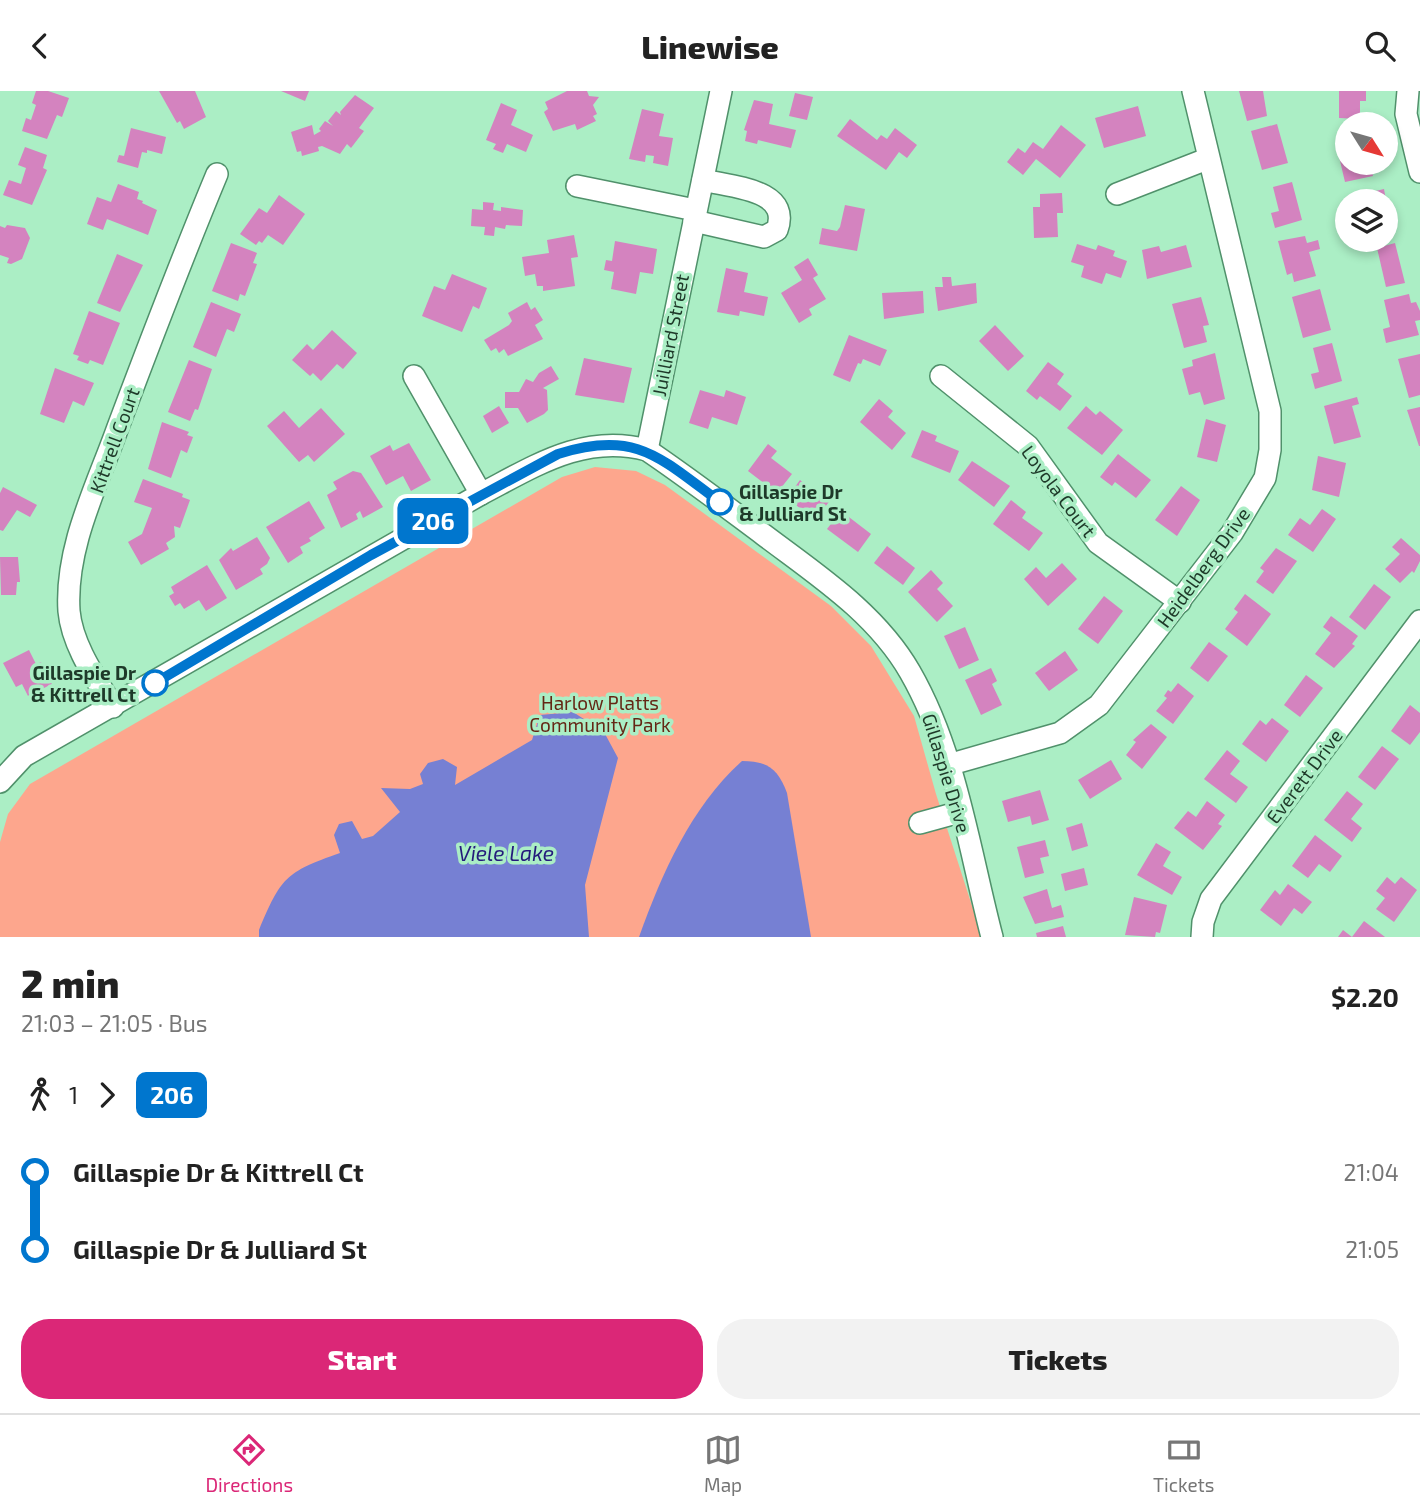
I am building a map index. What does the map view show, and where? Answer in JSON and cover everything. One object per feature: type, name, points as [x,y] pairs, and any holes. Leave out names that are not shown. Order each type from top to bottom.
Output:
[{"type":"street","name":"Juilliard Street","points":[[647,450],[720,91]]},
{"type":"street","name":"Heidelberg Drive","points":[[948,765],[1060,733],[1099,705],[1232,533],[1265,478],[1270,450],[1270,411],[1259,355],[1207,159],[1193,91]]},
{"type":"street","points":[[1408,91],[1406,114],[1419,165]]},
{"type":"street","points":[[1117,194],[1207,159]]},
{"type":"street","name":"Kittrell Court","points":[[113,707],[91,671],[75,633],[69,612],[71,567],[82,524],[172,284],[217,174]]},
{"type":"street","points":[[577,186],[694,215],[764,237],[778,230],[780,208],[771,197],[703,180]]},
{"type":"street","points":[[414,376],[481,494]]},
{"type":"street","name":"Loyola Court","points":[[941,376],[1028,446],[1098,543],[1180,602]]},
{"type":"street","name":"Gillaspie Drive","points":[[0,782],[24,756],[481,494],[558,454],[574,449],[627,444],[647,450],[855,605],[889,641],[910,672],[932,717],[948,765],[992,937]]},
{"type":"street","name":"Everett Drive","points":[[1202,937],[1203,922],[1211,899],[1420,621]]},
{"type":"street","points":[[919,823],[960,812]]},
{"type":"green space","name":"Harlow Platts Community Park","points":[[595,467],[636,471],[665,485],[831,606],[871,646],[914,716],[982,937],[0,937],[0,842],[8,814],[30,784],[562,477]]},
{"type":"water","name":"Viele Lake","points":[[573,712],[604,732],[618,758],[585,885],[589,937],[259,937],[259,930],[273,899],[287,879],[307,866],[340,853],[334,835],[339,824],[352,821],[362,839],[373,836],[400,812],[381,788],[410,789],[423,784],[420,774],[428,763],[443,759],[457,767],[455,785],[532,740],[540,715]]},
{"type":"water","points":[[742,761],[771,768],[780,778],[787,793],[811,937],[639,937],[680,842],[708,799]]},
{"type":"building","points":[[36,91],[48,91],[69,98],[62,117],[57,115],[47,139],[22,131],[26,118],[31,120],[36,105],[32,103]]},
{"type":"building","points":[[159,91],[195,91],[206,117],[184,129],[180,121],[177,123]]},
{"type":"building","points":[[281,91],[309,91],[305,101]]},
{"type":"building","points":[[567,91],[587,91],[589,96],[599,97],[593,105],[597,114],[593,116],[596,121],[577,130],[575,124],[553,131],[544,112],[548,109],[545,102]]},
{"type":"building","points":[[1239,91],[1263,91],[1267,116],[1247,121]]},
{"type":"building","points":[[1339,91],[1366,91],[1366,101],[1360,101],[1360,112],[1339,112]]},
{"type":"building","points":[[795,93],[813,97],[807,120],[789,116]]},
{"type":"building","points":[[355,95],[374,108],[359,128],[364,131],[351,148],[347,144],[340,154],[322,146],[318,147],[319,151],[302,156],[301,151],[297,152],[291,132],[312,125],[314,135],[321,131],[319,129],[325,121],[333,126],[328,121],[336,111],[341,115],[340,112]]},
{"type":"building","points":[[754,100],[773,104],[769,124],[796,130],[791,148],[758,140],[757,144],[745,141],[747,131],[744,130]]},
{"type":"building","points":[[501,103],[517,110],[511,125],[533,135],[526,152],[507,144],[503,153],[493,149],[496,144],[486,140]]},
{"type":"building","points":[[1138,106],[1146,136],[1104,148],[1095,118]]},
{"type":"building","points":[[642,109],[664,114],[659,136],[673,138],[668,166],[653,163],[654,156],[646,155],[645,162],[629,159]]},
{"type":"building","points":[[850,119],[877,140],[881,135],[887,139],[895,128],[917,145],[907,158],[899,152],[886,170],[837,136]]},
{"type":"building","points":[[1277,124],[1288,163],[1262,170],[1251,131]]},
{"type":"building","points":[[1061,125],[1086,145],[1060,178],[1036,159],[1023,175],[1007,162],[1018,148],[1025,153],[1033,142],[1043,149]]},
{"type":"building","points":[[131,128],[166,137],[162,154],[147,150],[147,153],[142,152],[138,168],[117,162],[119,155],[124,156]]},
{"type":"building","points":[[25,147],[47,155],[43,168],[47,170],[32,205],[3,195],[9,180],[21,184],[26,168],[18,165]]},
{"type":"building","points":[[1343,175],[1373,175],[1373,176],[1345,182]]},
{"type":"building","points":[[1292,182],[1302,220],[1275,228],[1271,213],[1279,211],[1273,187]]},
{"type":"building","points":[[118,184],[139,192],[137,199],[157,210],[148,235],[107,219],[103,230],[87,224],[97,197],[111,202]]},
{"type":"building","points":[[1062,193],[1063,213],[1057,213],[1058,237],[1034,238],[1033,207],[1040,207],[1040,194]]},
{"type":"building","points":[[279,195],[305,214],[283,245],[268,235],[262,243],[259,241],[256,245],[240,234],[259,208],[267,213]]},
{"type":"building","points":[[483,202],[494,203],[493,210],[501,211],[501,207],[523,210],[522,226],[506,225],[505,229],[495,227],[494,236],[484,235],[485,227],[471,226],[472,209],[483,210]]},
{"type":"building","points":[[845,205],[865,209],[857,251],[819,244],[822,228],[837,231],[840,227]]},
{"type":"building","points":[[7,225],[25,228],[30,238],[22,259],[11,264],[7,263],[9,258],[0,255],[0,226],[5,228]]},
{"type":"building","points":[[574,235],[578,257],[571,258],[575,286],[543,291],[543,286],[537,286],[535,274],[525,276],[522,257],[549,253],[547,240]]},
{"type":"building","points":[[1305,236],[1307,243],[1318,240],[1320,249],[1309,252],[1316,276],[1294,282],[1292,273],[1287,275],[1278,241]]},
{"type":"building","points":[[615,241],[657,249],[653,274],[640,272],[636,294],[611,289],[614,272],[604,270],[606,260],[612,261]]},
{"type":"building","points":[[231,243],[257,253],[253,263],[257,264],[245,296],[240,294],[238,301],[212,291]]},
{"type":"building","points":[[1077,244],[1096,250],[1098,245],[1115,251],[1113,256],[1127,261],[1121,278],[1106,273],[1102,284],[1081,277],[1084,266],[1071,262]]},
{"type":"building","points":[[1186,245],[1192,267],[1147,279],[1142,250],[1159,246],[1161,252]]},
{"type":"building","points":[[1378,252],[1397,252],[1405,283],[1386,287]]},
{"type":"building","points":[[117,254],[143,265],[120,312],[97,303]]},
{"type":"building","points":[[808,258],[818,275],[813,278],[826,299],[809,309],[812,315],[799,323],[781,293],[802,280],[794,267]]},
{"type":"building","points":[[726,268],[748,273],[744,292],[768,297],[764,316],[740,311],[739,316],[717,312]]},
{"type":"building","points":[[452,274],[487,288],[479,309],[473,306],[462,332],[422,316],[434,286],[445,290]]},
{"type":"building","points":[[942,277],[951,277],[952,286],[976,283],[977,303],[938,311],[935,287],[943,287]]},
{"type":"building","points":[[1320,289],[1331,330],[1303,338],[1292,297]]},
{"type":"building","points":[[923,291],[924,313],[884,319],[882,293]]},
{"type":"building","points":[[1409,294],[1411,303],[1416,302],[1420,311],[1420,320],[1415,321],[1419,335],[1386,343],[1383,329],[1390,327],[1384,300]]},
{"type":"building","points":[[1201,297],[1209,325],[1203,326],[1207,342],[1184,348],[1172,304]]},
{"type":"building","points":[[211,302],[241,314],[234,332],[227,329],[216,357],[193,347]]},
{"type":"building","points":[[527,302],[531,310],[535,307],[543,320],[535,325],[543,339],[508,356],[504,349],[499,353],[496,348],[491,351],[484,340],[509,325],[512,321],[508,313]]},
{"type":"building","points":[[89,311],[120,323],[103,365],[90,360],[88,364],[77,360],[79,356],[73,354]]},
{"type":"building","points":[[995,325],[1024,356],[1008,371],[979,341]]},
{"type":"building","points":[[332,330],[357,353],[343,369],[337,364],[321,381],[313,373],[310,376],[292,360],[307,344],[313,350]]},
{"type":"building","points":[[849,335],[887,350],[880,366],[863,359],[861,364],[858,363],[850,382],[833,375]]},
{"type":"building","points":[[1332,343],[1342,381],[1315,389],[1311,374],[1319,372],[1313,348]]},
{"type":"building","points":[[1215,353],[1225,399],[1204,405],[1200,392],[1189,395],[1182,369],[1193,366],[1192,360]]},
{"type":"building","points":[[1420,354],[1420,395],[1409,398],[1398,359]]},
{"type":"building","points":[[584,358],[632,368],[624,403],[575,395]]},
{"type":"building","points":[[189,360],[212,369],[198,410],[195,409],[190,421],[168,412]]},
{"type":"building","points":[[1048,362],[1064,374],[1057,384],[1072,396],[1060,411],[1040,396],[1037,400],[1026,391]]},
{"type":"building","points":[[551,366],[559,379],[543,388],[547,390],[548,410],[544,414],[527,423],[518,408],[505,408],[505,392],[519,392],[526,379],[533,382],[539,373]]},
{"type":"building","points":[[55,368],[94,383],[84,406],[73,401],[64,423],[40,414]]},
{"type":"building","points":[[700,390],[724,397],[726,390],[746,397],[737,425],[712,417],[708,429],[689,423]]},
{"type":"building","points":[[1357,397],[1359,404],[1352,406],[1361,437],[1334,444],[1324,406]]},
{"type":"building","points":[[879,399],[893,411],[888,417],[906,433],[892,450],[860,422]]},
{"type":"building","points":[[499,406],[509,423],[492,433],[483,416]]},
{"type":"building","points":[[1086,406],[1096,415],[1100,411],[1123,430],[1102,455],[1067,428]]},
{"type":"building","points":[[1420,407],[1420,446],[1419,446],[1407,410]]},
{"type":"building","points":[[321,408],[345,434],[314,462],[308,455],[299,462],[267,426],[284,411],[299,428]]},
{"type":"building","points":[[1206,419],[1226,425],[1217,462],[1197,457]]},
{"type":"building","points":[[162,422],[189,432],[187,435],[193,437],[187,453],[181,450],[171,478],[148,469]]},
{"type":"building","points":[[922,430],[937,436],[935,441],[959,451],[950,473],[911,457]]},
{"type":"building","points":[[409,443],[431,480],[411,491],[403,476],[386,485],[370,456],[390,445],[393,451]]},
{"type":"building","points":[[768,444],[777,451],[771,458],[792,474],[777,493],[748,471]]},
{"type":"building","points":[[1118,454],[1151,480],[1136,498],[1115,482],[1112,486],[1100,477]]},
{"type":"building","points":[[1318,456],[1346,463],[1339,497],[1312,490]]},
{"type":"building","points":[[972,461],[1010,486],[994,507],[958,480]]},
{"type":"building","points":[[353,471],[361,473],[383,507],[363,518],[360,511],[356,514],[358,519],[341,528],[327,495],[337,489],[333,482]]},
{"type":"building","points":[[143,479],[183,494],[182,497],[190,500],[180,528],[174,526],[175,537],[166,543],[169,549],[141,565],[128,542],[142,534],[152,508],[134,502]]},
{"type":"building","points":[[800,480],[820,496],[827,487],[835,494],[815,520],[787,498]]},
{"type":"building","points":[[1181,486],[1200,500],[1177,536],[1155,520]]},
{"type":"building","points":[[3,487],[37,505],[30,517],[17,510],[3,531],[0,530],[0,493]]},
{"type":"building","points":[[1011,500],[1026,512],[1022,518],[1043,533],[1029,551],[993,524]]},
{"type":"building","points":[[309,501],[325,528],[309,538],[311,541],[300,547],[303,553],[288,563],[266,527]]},
{"type":"building","points":[[1322,509],[1336,519],[1313,552],[1288,535],[1300,518],[1310,525]]},
{"type":"building","points":[[841,511],[871,534],[858,552],[827,529]]},
{"type":"building","points":[[257,537],[270,558],[260,569],[263,574],[236,590],[219,560],[231,548],[233,551]]},
{"type":"building","points":[[1401,538],[1420,555],[1420,561],[1414,573],[1412,571],[1400,583],[1385,569],[1400,554],[1392,547]]},
{"type":"building","points":[[887,546],[915,568],[903,585],[874,563]]},
{"type":"building","points":[[1276,548],[1297,561],[1273,594],[1256,582],[1264,571],[1260,568]]},
{"type":"building","points":[[0,557],[18,557],[20,582],[17,582],[16,595],[1,595]]},
{"type":"building","points":[[1062,563],[1077,579],[1048,606],[1024,579],[1036,567],[1046,578]]},
{"type":"building","points":[[207,565],[227,598],[206,611],[199,600],[184,609],[180,603],[175,606],[169,596],[174,593],[171,587]]},
{"type":"building","points":[[931,570],[943,583],[937,589],[953,606],[937,622],[908,592]]},
{"type":"building","points":[[1374,584],[1391,597],[1365,630],[1349,617]]},
{"type":"building","points":[[1245,594],[1271,614],[1247,646],[1225,629],[1238,612],[1234,609]]},
{"type":"building","points":[[1104,596],[1123,611],[1098,644],[1078,629]]},
{"type":"building","points":[[1331,616],[1358,636],[1352,644],[1355,646],[1334,668],[1315,654],[1331,633],[1323,627]]},
{"type":"building","points":[[965,627],[979,660],[959,669],[944,636]]},
{"type":"building","points":[[1209,642],[1228,656],[1208,682],[1190,668]]},
{"type":"building","points":[[29,650],[36,664],[41,662],[52,684],[28,696],[22,684],[16,687],[3,663]]},
{"type":"building","points":[[1065,651],[1078,670],[1049,691],[1035,673]]},
{"type":"building","points":[[991,668],[997,681],[992,684],[1002,705],[981,715],[965,680]]},
{"type":"building","points":[[1306,675],[1323,688],[1300,717],[1284,705]]},
{"type":"building","points":[[1178,683],[1194,696],[1173,724],[1156,711],[1167,698],[1164,696],[1168,690],[1171,692]]},
{"type":"building","points":[[1410,705],[1420,713],[1420,732],[1410,745],[1391,731]]},
{"type":"building","points":[[1272,718],[1289,731],[1266,762],[1242,744],[1260,720],[1266,725]]},
{"type":"building","points":[[1151,724],[1167,737],[1142,769],[1126,755],[1136,742],[1133,740]]},
{"type":"building","points":[[1382,746],[1399,759],[1375,790],[1358,777]]},
{"type":"building","points":[[1227,750],[1240,761],[1230,774],[1248,787],[1236,803],[1204,779]]},
{"type":"building","points":[[1111,760],[1122,779],[1090,799],[1078,780]]},
{"type":"building","points":[[1040,790],[1049,820],[1032,825],[1030,816],[1008,822],[1002,801]]},
{"type":"building","points":[[1347,791],[1363,804],[1351,819],[1362,828],[1352,842],[1324,820]]},
{"type":"building","points":[[1207,801],[1225,815],[1218,824],[1222,826],[1203,850],[1174,828],[1188,811],[1196,817]]},
{"type":"building","points":[[1082,823],[1088,846],[1072,851],[1066,828]]},
{"type":"building","points":[[1315,835],[1342,856],[1330,872],[1319,864],[1308,878],[1292,866]]},
{"type":"building","points":[[1045,840],[1049,856],[1040,858],[1044,873],[1025,878],[1017,847]]},
{"type":"building","points":[[1156,843],[1171,852],[1163,866],[1182,877],[1172,895],[1137,875]]},
{"type":"building","points":[[1084,868],[1088,885],[1065,891],[1061,874]]},
{"type":"building","points":[[1387,877],[1395,884],[1401,877],[1417,890],[1394,922],[1376,909],[1385,898],[1376,891]]},
{"type":"building","points":[[1288,884],[1312,902],[1302,914],[1294,908],[1281,926],[1260,910],[1275,890],[1280,895]]},
{"type":"building","points":[[1047,889],[1052,908],[1061,905],[1064,917],[1035,924],[1023,897]]},
{"type":"building","points":[[1134,897],[1167,905],[1160,933],[1156,932],[1155,937],[1125,935]]},
{"type":"building","points":[[1364,921],[1385,937],[1352,937]]},
{"type":"building","points":[[1063,926],[1066,937],[1037,937],[1036,933]]},
{"type":"building","points":[[1343,930],[1352,937],[1338,937]]},
{"type":"bus line","name":"206","points":[[155,683],[371,555],[558,454],[589,446],[627,444],[647,450],[720,502]]},
{"type":"place","name":"Gillaspie Dr & Julliard St","points":[[720,502]]},
{"type":"place","name":"Gillaspie Dr & Kittrell Ct","points":[[155,683]]}]
